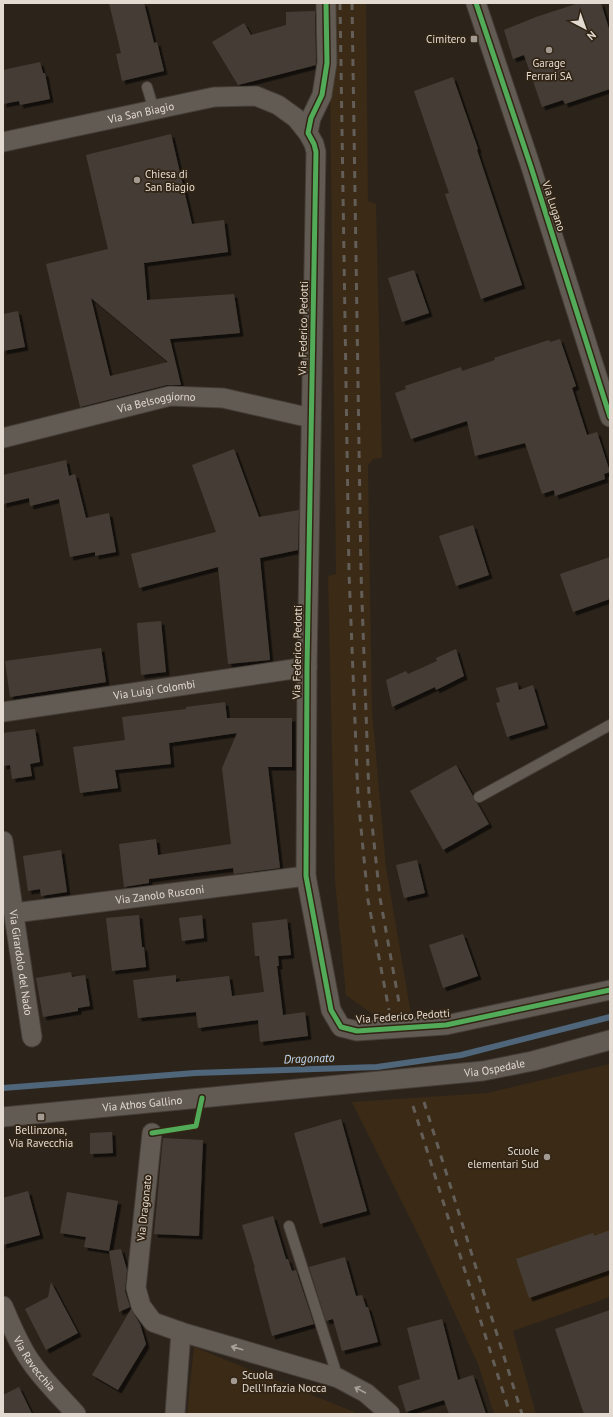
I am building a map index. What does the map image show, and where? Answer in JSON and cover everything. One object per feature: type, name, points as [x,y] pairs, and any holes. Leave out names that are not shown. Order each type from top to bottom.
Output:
[{"type":"street","points":[[308,133],[311,118],[322,95],[327,62],[326,3]]},
{"type":"street","name":"Via Lugano","points":[[476,3],[610,417]]},
{"type":"street","name":"Via San Biagio","points":[[3,142],[214,97],[256,96],[278,105]]},
{"type":"street","name":"Via Federico Pedotti","points":[[278,105],[296,118],[308,133],[314,144],[316,152],[307,667],[306,876],[331,1010],[341,1027],[357,1031],[446,1025],[610,990]]},
{"type":"street","name":"Via Belsoggiorno","points":[[3,438],[170,396],[223,398],[311,418]]},
{"type":"street","name":"Via Luigi Colombi","points":[[3,712],[307,667]]},
{"type":"street","name":"Via Girardolo del Nado","points":[[3,841],[32,1037]]},
{"type":"street","name":"Via Zanolo Rusconi","points":[[14,913],[306,876]]},
{"type":"street","name":"Via Ospedale","points":[[376,1081],[483,1071],[533,1061],[610,1040]]},
{"type":"street","name":"Via Athos Gallino","points":[[3,1117],[376,1081]]},
{"type":"street","name":"Via Dragonato","points":[[152,1133],[136,1288],[141,1306],[153,1322],[181,1332],[338,1378],[366,1393],[390,1414]]},
{"type":"street","name":"Via Ravecchia","points":[[3,1306],[12,1330],[30,1361],[76,1414]]},
{"type":"street","points":[[175,1414],[181,1332]]},
{"type":"lane","points":[[147,87],[154,110]]},
{"type":"lane","points":[[479,798],[610,725]]},
{"type":"lane","points":[[289,1226],[338,1378]]},
{"type":"shaded area","points":[[329,3],[366,3],[368,201],[376,204],[382,458],[373,459],[368,465],[372,711],[386,867],[411,1014],[379,1019],[346,995],[335,881],[328,576],[336,574]]},
{"type":"shaded area","points":[[610,1064],[610,1297],[513,1331],[536,1414],[494,1414],[478,1364],[421,1240],[352,1102],[487,1093]]},
{"type":"shaded area","name":"Scuola Dell'Infazia Nocca","points":[[194,1347],[359,1414],[187,1414]]},
{"type":"building","points":[[109,3],[144,3],[154,43],[157,42],[164,71],[122,81],[116,54],[121,53]]},
{"type":"building","points":[[579,3],[601,3],[610,32],[610,89],[565,104],[563,100],[542,107],[524,55],[513,59],[504,30],[536,17]]},
{"type":"building","points":[[315,11],[316,65],[238,85],[212,42],[244,23],[251,35],[286,25],[286,12]]},
{"type":"building","points":[[40,62],[43,73],[45,73],[50,99],[20,105],[19,101],[3,104],[3,70]]},
{"type":"building","points":[[453,77],[522,285],[481,299],[445,194],[449,193],[414,91]]},
{"type":"building","points":[[171,134],[192,224],[224,220],[228,252],[144,263],[147,300],[234,294],[240,333],[170,339],[181,385],[167,385],[80,407],[46,264],[108,249],[86,155]],"holes":[[[91,298],[168,362],[110,376]]]},
{"type":"building","points":[[414,270],[429,313],[402,322],[388,278]]},
{"type":"building","points":[[18,311],[25,347],[3,351],[3,314]]},
{"type":"building","points":[[560,339],[576,386],[572,388],[587,435],[597,432],[610,472],[604,474],[605,479],[555,496],[554,490],[542,494],[525,443],[475,456],[467,421],[411,439],[395,393],[406,389],[405,386],[461,367],[462,371],[495,360],[494,358],[549,340],[550,342]]},
{"type":"building","points":[[234,449],[259,517],[299,510],[298,550],[260,558],[270,660],[228,664],[218,567],[139,588],[131,554],[216,532],[192,465]]},
{"type":"building","points":[[66,460],[69,476],[75,474],[86,518],[109,513],[116,552],[95,556],[95,552],[70,557],[59,499],[30,506],[29,498],[3,504],[3,475]]},
{"type":"building","points":[[473,525],[489,575],[456,586],[439,536]]},
{"type":"building","points":[[610,557],[610,599],[573,612],[560,574]]},
{"type":"building","points":[[161,621],[166,672],[141,675],[137,623]]},
{"type":"building","points":[[101,648],[106,682],[10,697],[5,661]]},
{"type":"building","points":[[456,649],[464,676],[436,690],[435,687],[392,707],[386,680],[406,671],[408,674],[437,661],[436,658]]},
{"type":"building","points":[[517,682],[519,690],[533,685],[545,725],[507,737],[496,703],[500,702],[496,688]]},
{"type":"building","points":[[225,702],[227,718],[292,718],[292,767],[268,767],[280,868],[234,874],[233,868],[149,879],[149,883],[124,887],[119,844],[156,839],[158,855],[231,844],[222,768],[237,733],[169,743],[171,764],[115,770],[118,788],[80,793],[73,747],[125,740],[122,717],[186,709],[186,707]]},
{"type":"building","points":[[35,729],[40,762],[30,764],[32,776],[12,779],[10,765],[3,766],[3,733]]},
{"type":"building","points":[[456,765],[474,800],[489,824],[443,850],[410,791]]},
{"type":"building","points":[[61,850],[67,892],[41,896],[40,889],[28,891],[23,856]]},
{"type":"building","points":[[417,860],[425,893],[404,898],[396,865]]},
{"type":"building","points":[[139,915],[142,947],[144,947],[146,967],[112,971],[106,918]]},
{"type":"building","points":[[202,915],[204,938],[182,941],[179,918]]},
{"type":"building","points":[[287,919],[291,955],[278,956],[279,966],[277,966],[283,1015],[305,1012],[308,1036],[260,1042],[258,1020],[198,1028],[196,1012],[138,1018],[133,980],[176,975],[176,982],[229,976],[232,996],[264,992],[259,956],[255,956],[252,923]]},
{"type":"building","points":[[463,934],[478,976],[443,988],[429,945]]},
{"type":"building","points":[[71,972],[72,977],[85,975],[90,1006],[78,1008],[78,1011],[43,1017],[36,978]]},
{"type":"building","points":[[341,1119],[367,1211],[320,1224],[294,1133]]},
{"type":"building","points":[[112,1132],[113,1153],[90,1154],[90,1133]]},
{"type":"building","points":[[163,1138],[203,1140],[199,1236],[154,1234]]},
{"type":"building","points":[[28,1191],[40,1235],[3,1245],[3,1198]]},
{"type":"building","points":[[67,1192],[118,1201],[109,1251],[84,1247],[86,1237],[60,1233]]},
{"type":"building","points":[[273,1216],[286,1259],[288,1259],[292,1271],[296,1270],[314,1324],[272,1336],[255,1268],[242,1225]]},
{"type":"building","points":[[610,1230],[610,1270],[529,1298],[516,1259],[593,1233],[594,1236]]},
{"type":"building","points":[[121,1249],[127,1270],[125,1291],[130,1307],[119,1312],[109,1251]]},
{"type":"building","points":[[345,1257],[356,1296],[362,1295],[366,1307],[368,1307],[378,1342],[342,1351],[333,1319],[326,1321],[309,1267]]},
{"type":"building","points":[[51,1282],[78,1333],[46,1350],[25,1309],[48,1297]]},
{"type":"building","points":[[131,1309],[140,1324],[146,1344],[118,1390],[92,1375]]},
{"type":"building","points":[[610,1310],[610,1414],[584,1414],[555,1329]]},
{"type":"building","points":[[442,1319],[458,1380],[473,1375],[486,1414],[449,1414],[444,1400],[406,1412],[398,1386],[420,1379],[407,1328]]},
{"type":"building","points":[[19,1387],[32,1414],[3,1414],[3,1395]]},
{"type":"waterway","name":"Dragonato","points":[[3,1088],[195,1073],[377,1067],[461,1055],[610,1017]]},
{"type":"railway","points":[[340,3],[349,573],[358,797],[368,900],[389,1010]]},
{"type":"railway","points":[[352,3],[361,573],[369,796],[380,898],[400,1008]]},
{"type":"railway","points":[[424,1102],[522,1414]]},
{"type":"railway","points":[[413,1106],[510,1414]]},
{"type":"cycle path","points":[[326,3],[327,63],[322,95],[311,118],[308,133],[314,144],[316,152],[307,667],[306,876],[331,1010],[341,1027],[357,1031],[446,1025],[610,990]]},
{"type":"cycle path","points":[[476,3],[531,167],[610,417]]},
{"type":"cycle path","points":[[152,1133],[196,1126],[202,1098]]},
{"type":"place","name":"Cimitero","points":[[474,39]]},
{"type":"place","name":"Garage Ferrari SA","points":[[549,50]]},
{"type":"place","name":"Chiesa di San Biagio","points":[[137,180]]},
{"type":"place","name":"Bellinzona, Via Ravecchia","points":[[41,1117]]},
{"type":"place","name":"Scuole elementari Sud","points":[[547,1157]]},
{"type":"place","name":"Scuola Dell'Infazia Nocca","points":[[234,1381]]}]
